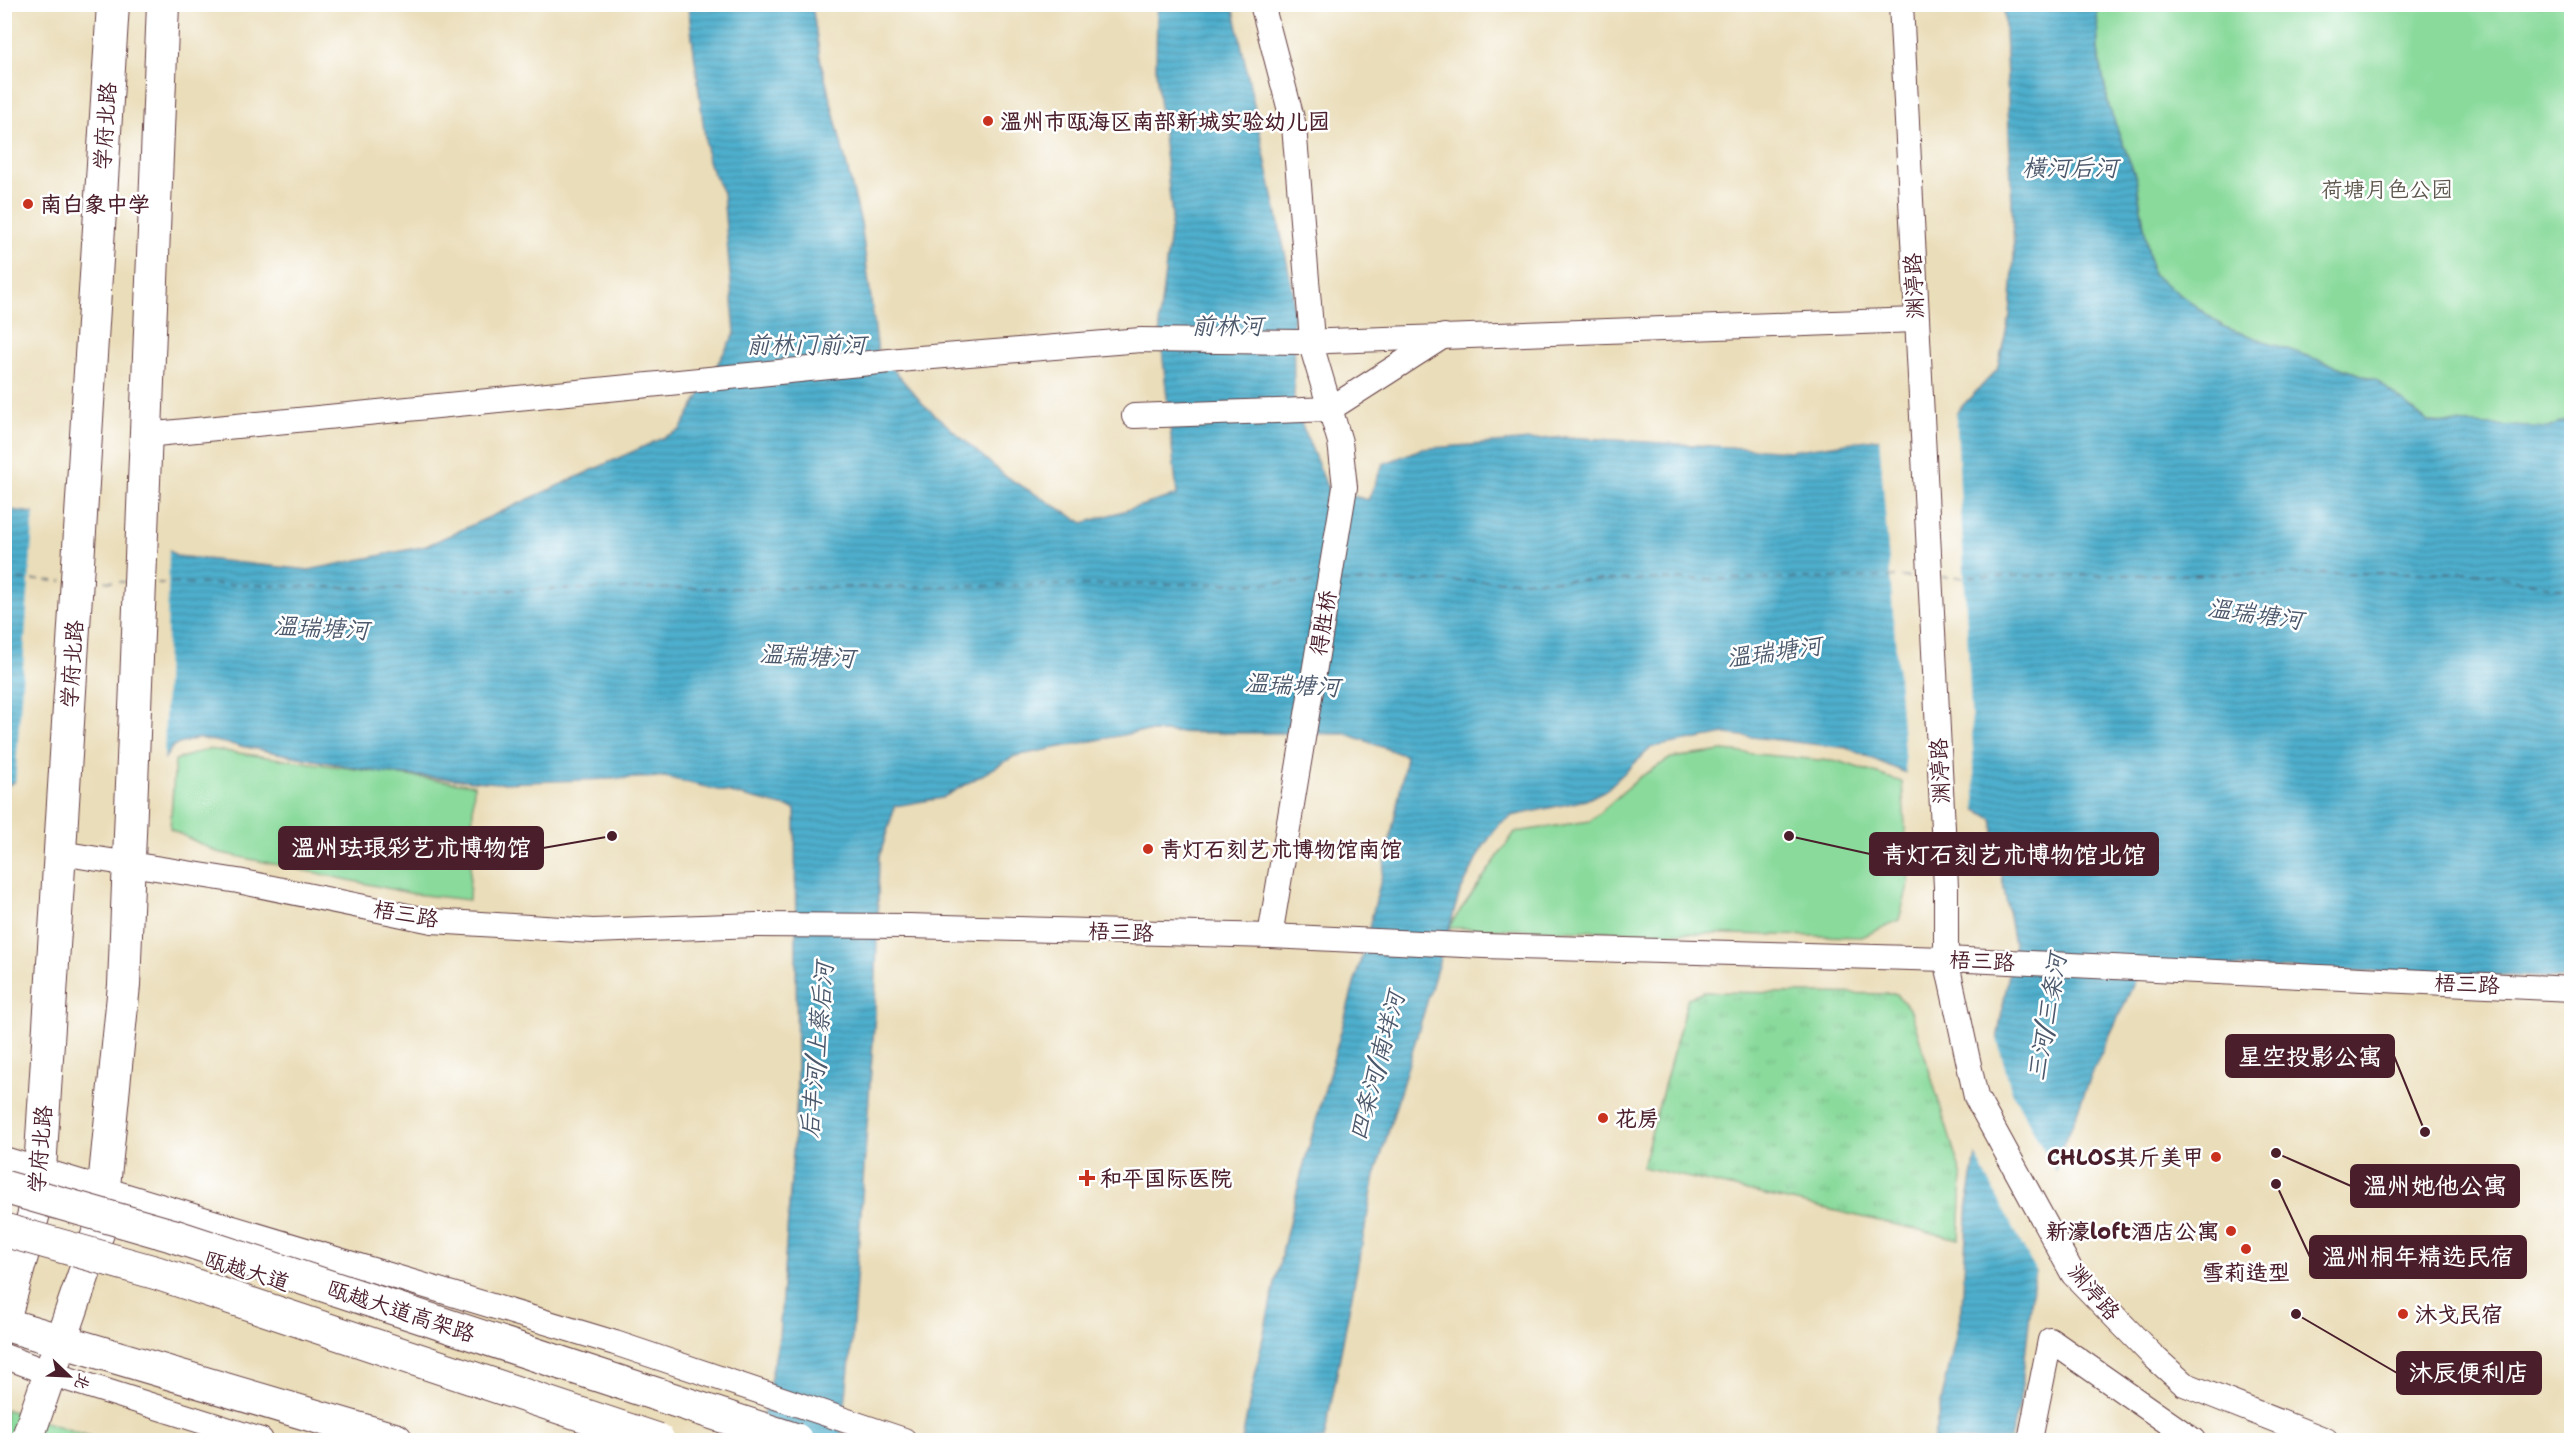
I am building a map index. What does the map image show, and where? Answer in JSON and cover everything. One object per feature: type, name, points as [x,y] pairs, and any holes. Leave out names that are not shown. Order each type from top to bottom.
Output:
[{"type":"highway","name":"瓯越大道高架路","points":[[4,1187],[171,1235],[796,1440]]},
{"type":"highway","name":"瓯越大道","points":[[4,1197],[358,1305],[634,1402],[750,1437]]},
{"type":"highway","name":"瓯越大道高架路","points":[[4,1230],[157,1273],[658,1440]]},
{"type":"highway","points":[[4,1322],[62,1342],[396,1440]]},
{"type":"highway","points":[[282,1407],[361,1440]]},
{"type":"main road","name":"学府北路","points":[[4,1322],[36,1206],[40,1170],[113,4]]},
{"type":"main road","points":[[27,1440],[52,1374],[100,1227],[124,985],[163,4]]},
{"type":"street","name":"得胜桥","points":[[1262,4],[1294,126],[1307,341],[1340,442],[1345,487],[1270,936]]},
{"type":"street","name":"渊渟路","points":[[1901,4],[1946,887],[1946,959],[1976,1097],[2073,1274],[2152,1356],[2184,1384],[2326,1440]]},
{"type":"street","points":[[146,435],[686,380],[1141,340],[1307,341],[1916,320]]},
{"type":"street","points":[[1134,416],[1330,409],[1444,336]]},
{"type":"street","name":"梧三路","points":[[60,853],[238,881],[432,921],[593,931],[756,926],[909,926],[1270,936],[1464,945],[1946,959],[2571,989]]},
{"type":"street","points":[[4,1160],[615,1342],[904,1440]]},
{"type":"street","points":[[2030,1440],[2050,1340],[2193,1440]]},
{"type":"street","points":[[4,1356],[52,1374],[261,1440]]},
{"type":"green space","name":"荷塘月色公园","points":[[2097,5],[2571,5],[2571,418],[2549,428],[2428,422],[2376,380],[2224,327],[2152,274],[2136,178],[2109,107],[2098,51]]},
{"type":"green space","points":[[208,749],[474,785],[469,900],[414,894],[217,852],[170,829],[175,760]]},
{"type":"green space","points":[[1723,751],[1841,762],[1902,782],[1909,883],[1899,920],[1862,937],[1448,928],[1515,832],[1590,821],[1640,777],[1671,758]]},
{"type":"green space","points":[[1704,992],[1897,994],[1911,1011],[1962,1177],[1959,1239],[1642,1167],[1688,998]]},
{"type":"green space","points":[[5,1409],[101,1440],[5,1440]]},
{"type":"water","points":[[688,5],[812,5],[820,58],[861,223],[878,352],[923,404],[1005,476],[1083,523],[1177,495],[1159,320],[1172,216],[1156,71],[1157,5],[1233,5],[1293,291],[1294,405],[1328,489],[1368,500],[1383,464],[1421,449],[1566,437],[1790,451],[1939,430],[1997,370],[2010,315],[2014,255],[2004,5],[2097,5],[2098,51],[2109,107],[2136,178],[2152,274],[2224,327],[2376,380],[2428,422],[2549,428],[2571,418],[2571,978],[2143,964],[2094,1069],[2058,1160],[2033,1286],[2021,1393],[2010,1440],[1933,1440],[1962,1308],[1968,1200],[2014,945],[1992,819],[1937,786],[1847,748],[1726,734],[1652,747],[1606,790],[1586,800],[1512,816],[1499,824],[1481,850],[1459,895],[1375,1176],[1324,1440],[1242,1440],[1283,1247],[1372,917],[1406,756],[1347,734],[1138,732],[1015,756],[942,798],[895,806],[879,858],[875,1013],[851,1351],[841,1440],[758,1440],[779,1338],[797,1098],[795,809],[665,777],[499,783],[383,773],[198,738],[173,746],[160,765],[21,778],[5,787],[5,509],[134,527],[155,537],[176,556],[309,570],[426,546],[680,430],[735,333],[723,193],[708,162]]},
{"type":"pier","points":[[1956,409],[1976,813],[1935,789],[1906,777],[1879,435],[1938,427]]},
{"type":"pier","points":[[34,510],[135,524],[158,535],[169,546],[164,764],[157,780],[146,785],[135,789],[22,781],[15,785]]},
{"type":"pier","points":[[1996,1035],[2011,1090],[2058,1176],[2038,1276],[1974,1152]]},
{"type":"ferry route","points":[[1941,577],[2478,572],[2572,591]]},
{"type":"ferry route","points":[[1341,582],[1919,577]]},
{"type":"ferry route","points":[[4,579],[62,581]]},
{"type":"ferry route","points":[[91,581],[125,582]]},
{"type":"ferry route","points":[[157,583],[481,590],[1319,583]]},
{"type":"place","name":"温州市瓯海区南部新城实验幼儿园","points":[[988,121]]},
{"type":"place","name":"南白象中学","points":[[28,204]]},
{"type":"place","name":"温州珐琅彩艺术博物馆","points":[[612,836]]},
{"type":"place","name":"青灯石刻艺术博物馆北馆","points":[[1789,836]]},
{"type":"place","name":"青灯石刻艺术博物馆南馆","points":[[1148,849]]},
{"type":"place","name":"花房","points":[[1603,1118]]},
{"type":"place","name":"星空投影公寓","points":[[2425,1132]]},
{"type":"place","name":"温州她他公寓","points":[[2276,1153]]},
{"type":"place","name":"CHLOS其斤美甲","points":[[2216,1157]]},
{"type":"place","name":"和平国际医院","points":[[1087,1178]]},
{"type":"place","name":"温州桐年精选民宿","points":[[2276,1184]]},
{"type":"place","name":"新濠loft酒店公寓","points":[[2231,1231]]},
{"type":"place","name":"雪莉造型","points":[[2246,1249]]},
{"type":"place","name":"沐辰便利店","points":[[2296,1314]]},
{"type":"place","name":"沐戈民宿","points":[[2403,1314]]},
{"type":"water label","name":"横河后河","points":[[2070,168]]},
{"type":"water label","name":"前林河","points":[[1227,326]]},
{"type":"water label","name":"前林门前河","points":[[806,345]]},
{"type":"water label","name":"温瑞塘河","points":[[2255,614]]},
{"type":"water label","name":"温瑞塘河","points":[[321,628]]},
{"type":"water label","name":"温瑞塘河","points":[[1774,652]]},
{"type":"water label","name":"温瑞塘河","points":[[807,656]]},
{"type":"water label","name":"温瑞塘河","points":[[1292,685]]},
{"type":"water label","name":"三河/三条河","points":[[2047,1017]]},
{"type":"water label","name":"后丰河/上蔡后河","points":[[817,1050]]},
{"type":"water label","name":"四条河/南垟河","points":[[1377,1066]]}]
